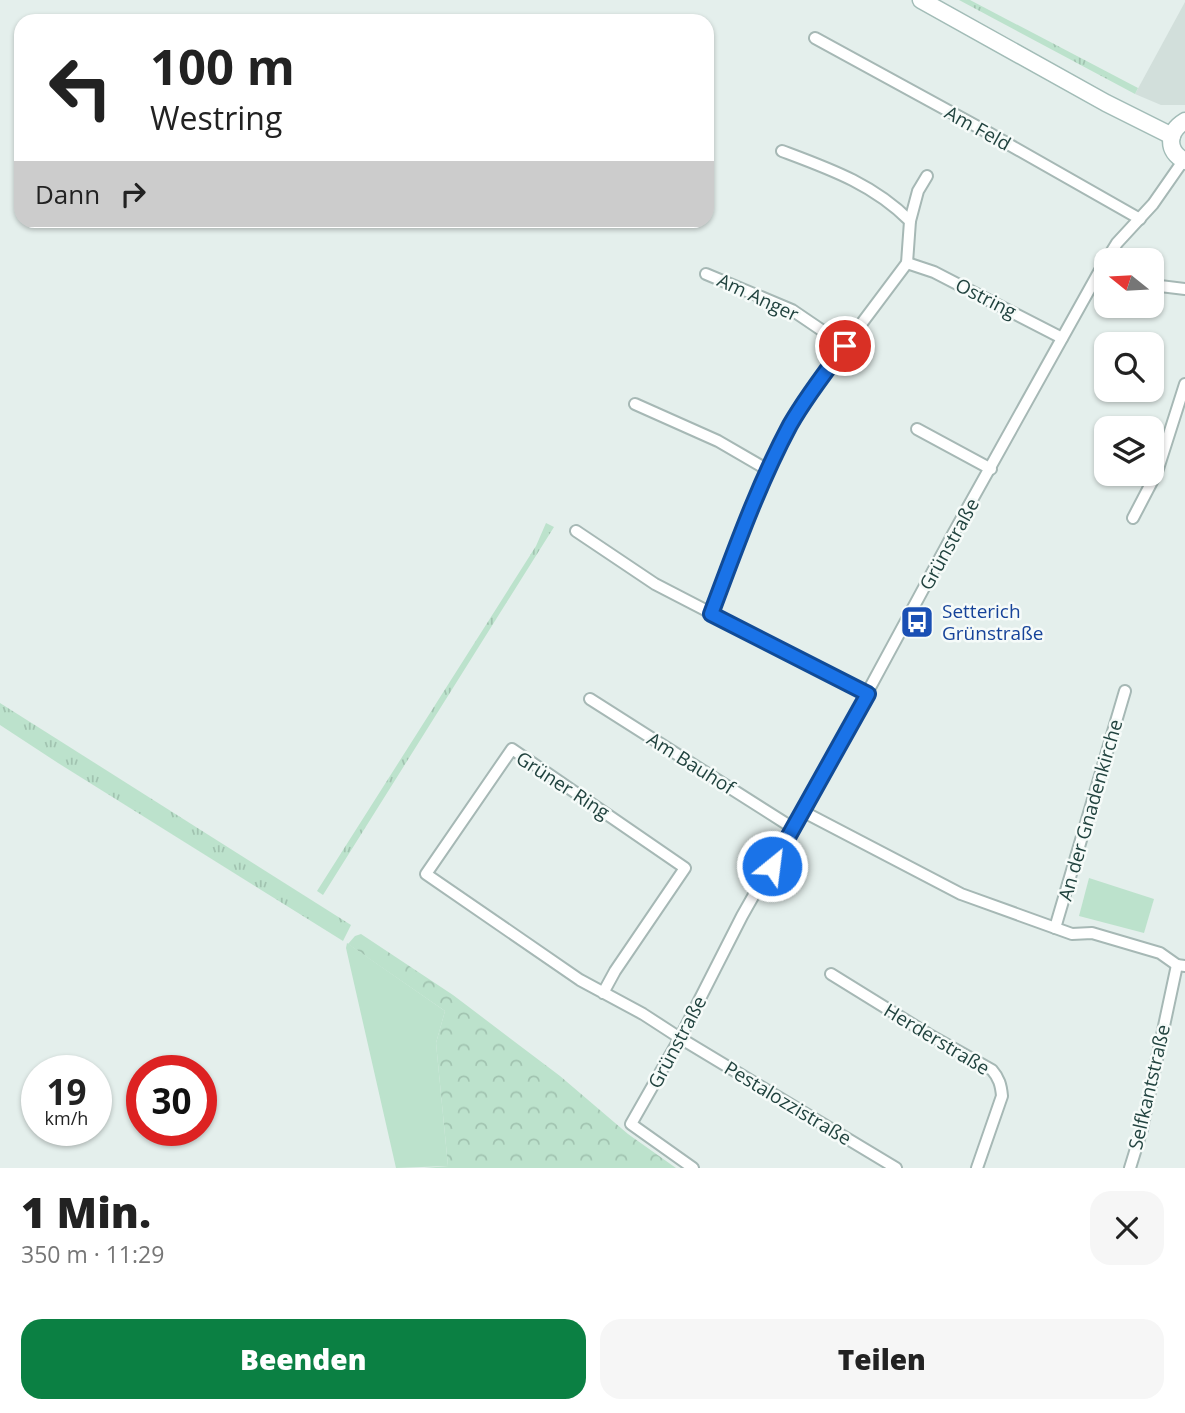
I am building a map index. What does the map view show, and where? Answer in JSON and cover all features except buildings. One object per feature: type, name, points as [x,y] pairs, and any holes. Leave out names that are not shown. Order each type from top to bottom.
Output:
[{"type":"main road","points":[[921,0],[1106,103],[1172,136]]},
{"type":"main road","points":[[1184,161],[1172,148],[1172,136],[1177,126],[1185,121]]},
{"type":"street","name":"Am Feld","points":[[815,38],[1140,219]]},
{"type":"street","points":[[782,151],[856,181],[894,205],[910,221]]},
{"type":"street","name":"Grünstraße","points":[[1115,248],[1153,204],[1184,161]]},
{"type":"street","points":[[711,614],[768,470],[790,425],[820,379],[907,263],[910,221],[918,191],[927,176]]},
{"type":"street","name":"Ostring","points":[[907,263],[934,272],[1062,338]]},
{"type":"street","name":"Am Anger","points":[[706,274],[792,310],[845,346]]},
{"type":"street","points":[[1164,286],[1185,289]]},
{"type":"street","name":"Grünstraße","points":[[693,1168],[631,1124],[680,1038],[742,916],[868,694],[953,534],[1062,338],[1094,287]]},
{"type":"street","points":[[1133,518],[1157,472],[1185,384]]},
{"type":"street","points":[[635,404],[718,441],[768,470]]},
{"type":"street","points":[[916,429],[991,469]]},
{"type":"street","points":[[576,531],[655,584],[868,694]]},
{"type":"street","name":"An der Gnadenkirche","points":[[1055,928],[1125,691]]},
{"type":"street","name":"Am Bauhof","points":[[590,699],[793,828]]},
{"type":"street","name":"Grüner Ring","points":[[603,993],[685,868],[512,749],[426,874],[580,980],[603,993],[643,1014],[680,1038]]},
{"type":"street","points":[[802,811],[961,894],[1072,934],[1092,933],[1160,953],[1181,966]]},
{"type":"street","name":"Selfkantstraße","points":[[1130,1168],[1181,966]]},
{"type":"street","name":"Herderstraße","points":[[831,974],[992,1070],[997,1076],[1002,1096],[977,1168]]},
{"type":"street","name":"Pestalozzistraße","points":[[680,1038],[896,1168]]},
{"type":"shaded area","points":[[1185,2],[1185,105],[1161,105],[1135,94]]},
{"type":"green space","points":[[959,0],[970,0],[1138,88],[1135,94]]},
{"type":"green space","points":[[546,523],[554,527],[323,895],[317,891],[536,546]]},
{"type":"green space","points":[[0,703],[351,925],[343,941],[0,725]]},
{"type":"green space","points":[[1089,878],[1154,899],[1144,933],[1079,916]]},
{"type":"green space","points":[[361,934],[453,995],[560,1076],[628,1134],[676,1168],[424,1168],[448,1166],[436,1043],[445,1011],[348,944]]},
{"type":"green space","points":[[347,943],[445,1011],[436,1043],[448,1166],[396,1168]]},
{"type":"place","name":"Setterich Grünstraße","points":[[917,622]]},
{"type":"route","points":[[772,866],[868,694],[711,614],[768,470],[790,425],[845,346]]}]
